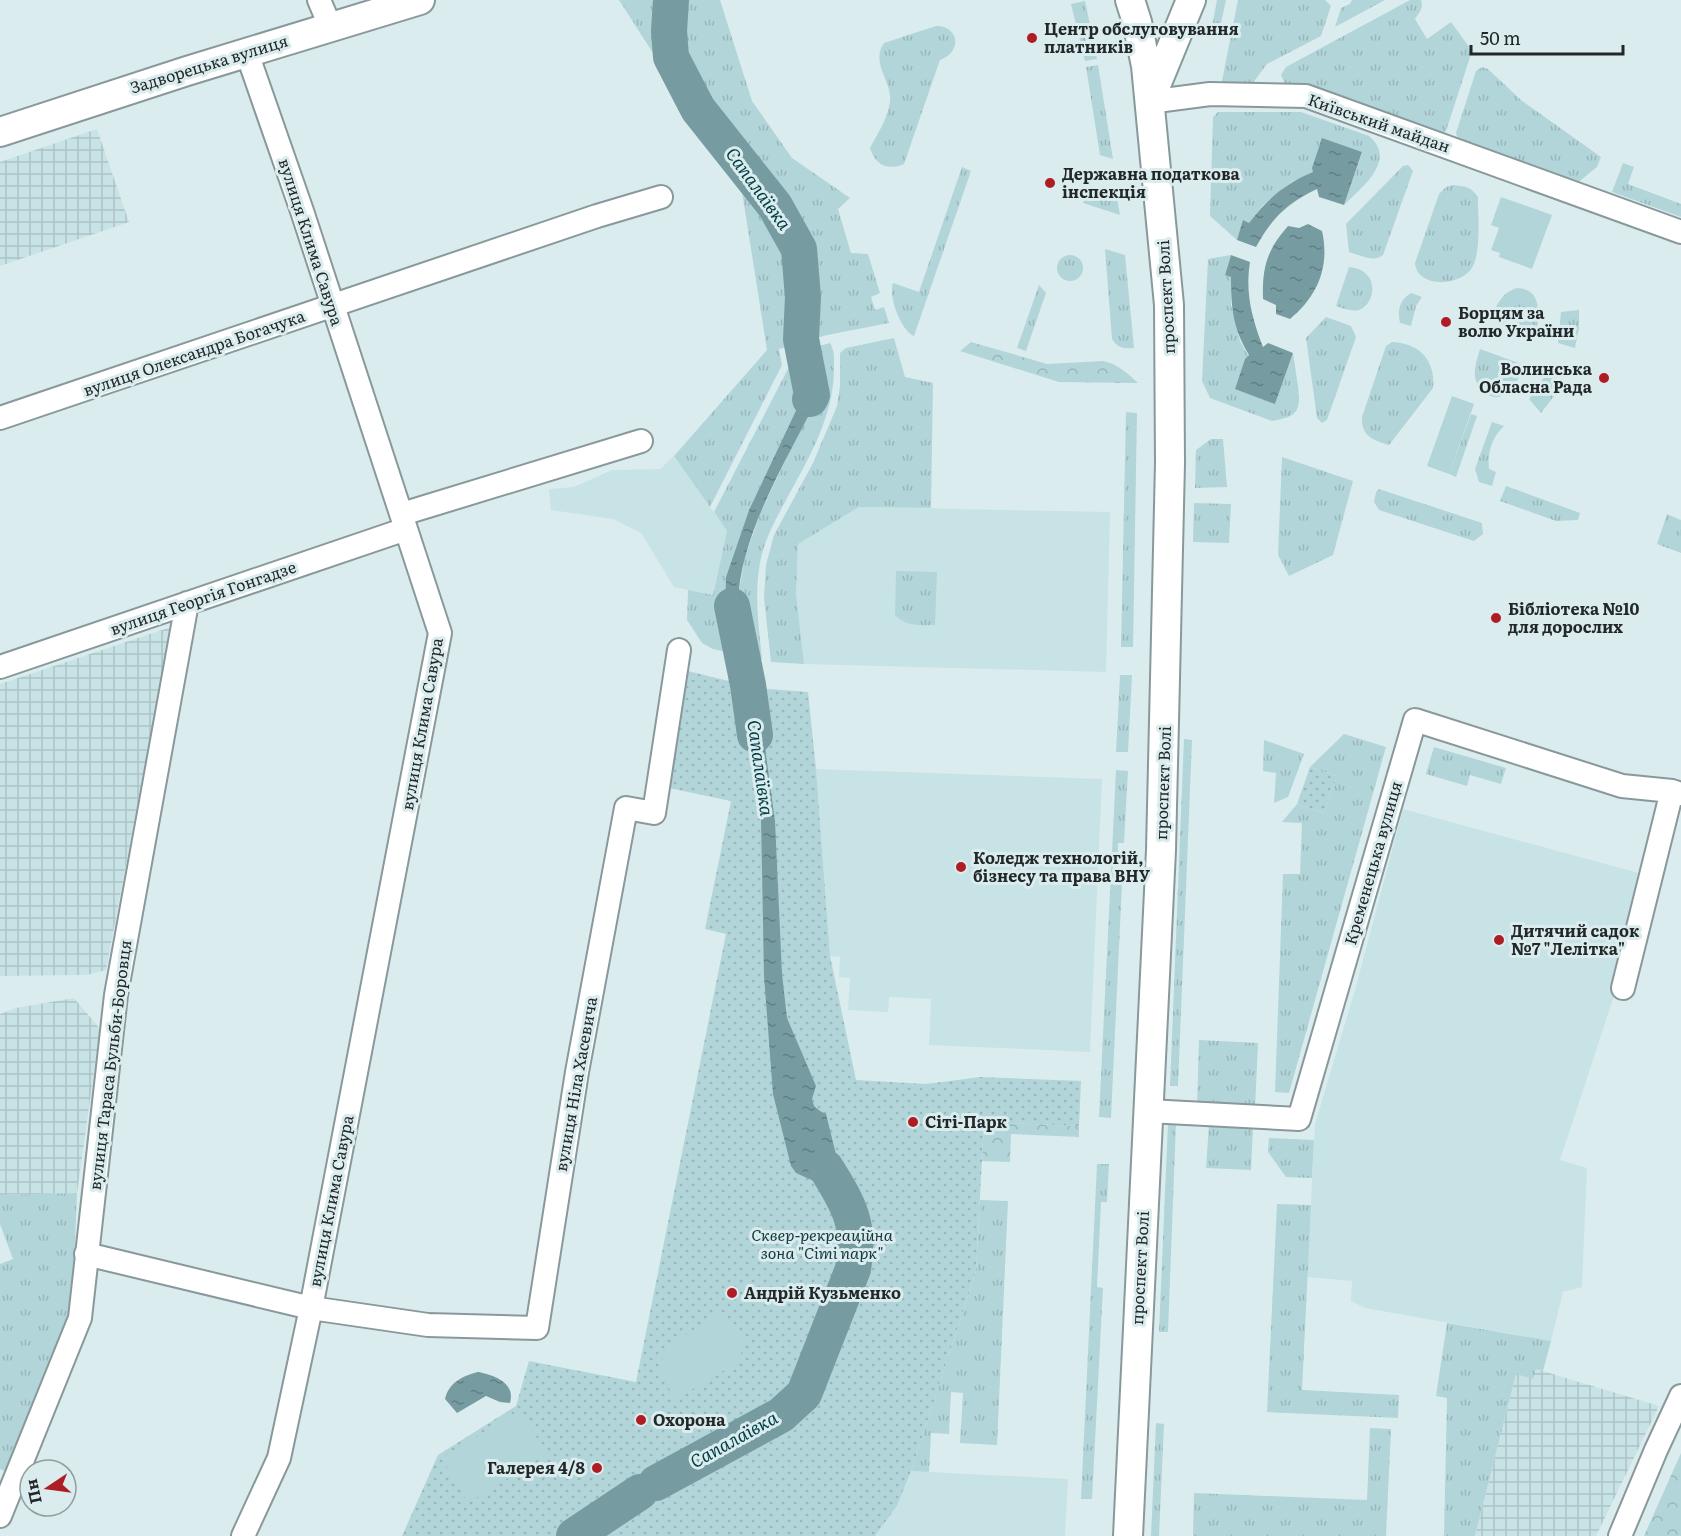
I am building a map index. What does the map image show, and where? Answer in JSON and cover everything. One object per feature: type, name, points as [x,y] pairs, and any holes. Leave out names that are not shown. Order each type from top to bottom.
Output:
[{"type":"main road","name":"Задворецька вулиця","points":[[0,132],[330,26],[420,0]]},
{"type":"main road","name":"проспект Волі","points":[[1128,1536],[1161,850],[1170,463],[1169,305],[1146,66],[1131,0]]},
{"type":"main road","points":[[1149,102],[1191,0]]},
{"type":"street","points":[[319,0],[330,26]]},
{"type":"street","name":"вулиця Клима Савура","points":[[243,1536],[279,1458],[311,1308],[440,633],[247,53]]},
{"type":"street","name":"Київський майдан","points":[[1149,102],[1210,94],[1305,96],[1681,232]]},
{"type":"street","name":"вулиця Олександра Богачука","points":[[0,418],[597,216],[661,197]]},
{"type":"street","name":"вулиця Георгія Гонгадзе","points":[[0,667],[187,603],[404,521],[641,441]]},
{"type":"street","name":"вулиця Тараса Бульби-Боровця","points":[[0,1516],[80,1318],[116,995],[187,603]]},
{"type":"street","name":"вулиця Ніла Хасевича","points":[[311,1308],[428,1325],[537,1328],[577,1072],[626,808],[654,813],[679,650]]},
{"type":"street","name":"Кременецька вулиця","points":[[1148,1111],[1299,1119],[1414,720],[1622,786],[1677,792],[1623,988]]},
{"type":"street","name":"вулиця Клима Савура","points":[[86,1254],[311,1308]]},
{"type":"street","points":[[1620,1536],[1681,1396]]},
{"type":"shaded area","points":[[97,129],[129,222],[0,266],[0,162]]},
{"type":"shaded area","points":[[674,456],[727,531],[713,595],[674,587],[641,533],[613,519],[551,510],[549,489],[574,487],[612,470],[660,469]]},
{"type":"shaded area","points":[[859,507],[1110,512],[1106,672],[804,664],[796,593],[797,544]]},
{"type":"shaded area","points":[[171,627],[106,970],[87,975],[0,976],[0,684]]},
{"type":"shaded area","name":"Коледж технологій, бізнесу та права ВНУ","points":[[816,769],[1102,779],[1090,1052],[929,1045],[931,999],[889,997],[888,1012],[848,1010],[850,978],[839,977],[840,957],[830,956]]},
{"type":"shaded area","points":[[1403,809],[1646,875],[1616,990],[1560,1160],[1587,1168],[1582,1287],[1563,1292],[1551,1341],[1365,1308],[1351,1301],[1352,1281],[1307,1277],[1315,1124],[1355,990]]},
{"type":"shaded area","points":[[74,998],[100,1029],[77,1193],[0,1195],[0,1014],[16,1008]]},
{"type":"shaded area","points":[[1536,1369],[1659,1406],[1596,1536],[1475,1536],[1516,1374]]},
{"type":"shaded area","points":[[911,1471],[1068,1479],[1065,1536],[875,1536],[897,1506]]},
{"type":"green space","points":[[619,0],[720,0],[752,101],[792,158],[850,198],[838,209],[851,253],[868,254],[880,293],[871,297],[875,310],[884,307],[889,323],[827,335],[779,349],[782,365],[710,507],[674,456],[767,350],[742,192]]},
{"type":"green space","points":[[1217,0],[1226,0],[1219,33],[1211,32]]},
{"type":"green space","points":[[1238,0],[1325,0],[1331,6],[1321,36],[1267,64],[1252,84],[1221,86]]},
{"type":"green space","points":[[1352,0],[1385,0],[1335,27],[1341,8],[1350,4]]},
{"type":"green space","points":[[1410,0],[1421,0],[1421,8],[1415,19],[1427,39],[1451,22],[1472,51],[1446,131],[1440,136],[1286,86],[1281,75],[1286,67]]},
{"type":"green space","points":[[1085,1],[1097,59],[1085,61],[1071,4]]},
{"type":"green space","points":[[936,26],[950,30],[954,35],[955,46],[947,56],[940,60],[904,164],[893,167],[883,165],[875,159],[870,148],[885,119],[890,101],[888,86],[880,65],[880,50],[884,43]]},
{"type":"green space","points":[[1098,65],[1113,159],[1100,155],[1086,67]]},
{"type":"green space","points":[[1482,67],[1488,69],[1521,100],[1601,157],[1597,167],[1576,184],[1459,143],[1456,133],[1476,71]]},
{"type":"green space","points":[[1218,112],[1301,112],[1369,136],[1377,145],[1380,155],[1378,164],[1367,182],[1344,205],[1362,153],[1293,181],[1262,206],[1249,223],[1243,221],[1237,240],[1210,216],[1213,117]]},
{"type":"green space","points":[[1623,163],[1634,167],[1628,184],[1681,204],[1681,217],[1612,192]]},
{"type":"green space","points":[[1408,165],[1413,171],[1383,255],[1371,258],[1349,252],[1346,224],[1403,166]]},
{"type":"green space","points":[[962,167],[971,171],[914,336],[900,320],[892,296],[893,283],[919,292]]},
{"type":"green space","points":[[1453,185],[1467,188],[1478,197],[1476,259],[1473,266],[1460,278],[1441,282],[1431,281],[1423,277],[1415,263],[1439,194],[1446,187]]},
{"type":"green space","points":[[1088,189],[1117,198],[1120,215],[1083,203]]},
{"type":"green space","points":[[1501,197],[1552,215],[1532,269],[1499,257],[1500,253],[1491,250],[1499,228],[1491,225]]},
{"type":"green space","points":[[1105,249],[1125,255],[1134,348],[1121,347],[1112,339]]},
{"type":"green space","points":[[1070,255],[1079,259],[1083,268],[1079,277],[1070,281],[1061,277],[1057,268],[1061,259]]},
{"type":"green space","points":[[1231,255],[1225,274],[1231,277],[1231,305],[1240,341],[1275,404],[1293,353],[1299,401],[1296,411],[1287,417],[1272,421],[1210,398],[1202,381],[1208,259]]},
{"type":"green space","points":[[1349,267],[1362,271],[1372,283],[1372,294],[1368,304],[1359,310],[1336,306]]},
{"type":"green space","points":[[1039,285],[1046,293],[1026,351],[1017,348]]},
{"type":"green space","points":[[1517,288],[1532,293],[1536,299],[1538,321],[1535,336],[1490,320],[1503,296]]},
{"type":"green space","points":[[1411,293],[1422,297],[1416,306],[1411,326],[1400,323],[1399,313],[1400,305]]},
{"type":"green space","points":[[1579,310],[1579,328],[1575,348],[1558,343],[1561,312]]},
{"type":"green space","points":[[1326,317],[1351,326],[1356,337],[1327,420],[1322,423],[1317,418],[1306,338]]},
{"type":"green space","points":[[894,338],[905,377],[933,383],[931,508],[859,507],[798,544],[796,593],[804,664],[771,662],[764,598],[766,565],[774,535],[813,463],[837,406],[840,386],[840,353],[846,348]]},
{"type":"green space","points":[[971,342],[1047,364],[1108,362],[1126,372],[1138,383],[1059,382],[960,351]]},
{"type":"green space","points":[[1392,342],[1410,346],[1424,355],[1432,369],[1433,388],[1389,445],[1373,439],[1366,433],[1362,417],[1386,346]]},
{"type":"green space","points":[[830,343],[834,362],[830,404],[811,453],[764,546],[757,587],[762,659],[748,657],[738,619],[737,602],[745,557],[760,514],[820,387],[809,349]]},
{"type":"green space","points":[[1480,349],[1524,365],[1515,385],[1505,395],[1492,396],[1478,386],[1475,370]]},
{"type":"green space","points":[[797,352],[802,380],[800,402],[749,510],[726,577],[725,604],[731,653],[713,649],[702,643],[687,620],[688,590],[713,595],[727,531],[714,512],[790,365],[790,354]]},
{"type":"green space","points":[[1547,373],[1563,380],[1541,413],[1529,399]]},
{"type":"green space","points":[[1452,396],[1474,404],[1449,474],[1427,466]]},
{"type":"green space","points":[[1126,412],[1137,413],[1133,647],[1121,647]]},
{"type":"green space","points":[[1471,414],[1477,416],[1456,477],[1449,474]]},
{"type":"green space","points":[[1492,422],[1504,426],[1493,440],[1490,451],[1489,469],[1496,472],[1492,486],[1479,482],[1475,469]]},
{"type":"green space","points":[[1211,439],[1223,439],[1227,487],[1195,488],[1196,450]]},
{"type":"green space","points":[[1282,457],[1353,481],[1333,555],[1289,576],[1278,555]]},
{"type":"green space","points":[[1506,486],[1580,513],[1578,520],[1556,521],[1500,501]]},
{"type":"green space","points":[[1379,489],[1482,523],[1483,534],[1474,541],[1379,510],[1374,502]]},
{"type":"green space","points":[[1194,503],[1231,504],[1229,543],[1193,542]]},
{"type":"green space","points":[[1667,514],[1681,520],[1681,553],[1657,544]]},
{"type":"green space","points":[[896,571],[937,572],[935,625],[904,622],[895,615]]},
{"type":"green space","name":"Сквер-рекреаційна зона \"Сіті парк\"","points":[[684,670],[757,688],[808,692],[830,956],[856,1080],[926,1084],[981,1077],[1081,1081],[1079,1126],[984,1122],[976,1271],[911,1471],[897,1506],[875,1536],[402,1536],[438,1455],[516,1406],[529,1361],[636,1382],[726,934],[705,929],[731,801],[669,788]]},
{"type":"green space","points":[[1120,675],[1132,675],[1128,752],[1116,752]]},
{"type":"green space","points":[[1344,734],[1386,747],[1289,1093],[1275,1092],[1283,874],[1300,874],[1302,823],[1282,822],[1297,804],[1324,813],[1337,776],[1310,767]]},
{"type":"green space","points":[[1184,739],[1192,740],[1178,1086],[1170,1086]]},
{"type":"green space","points":[[1264,740],[1304,754],[1288,797],[1274,803],[1276,773],[1263,771]]},
{"type":"green space","points":[[1434,747],[1506,768],[1501,784],[1470,775],[1467,786],[1426,774]]},
{"type":"green space","points":[[1310,767],[1337,776],[1324,813],[1297,804]]},
{"type":"green space","points":[[1116,770],[1128,771],[1124,843],[1118,843],[1117,883],[1122,883],[1111,1118],[1099,1117]]},
{"type":"green space","points":[[1199,1040],[1258,1043],[1255,1109],[1197,1106]]},
{"type":"green space","points":[[984,1122],[1079,1126],[1079,1137],[1011,1134],[1010,1162],[982,1161]]},
{"type":"green space","points":[[1168,1123],[1176,1123],[1168,1332],[1159,1332]]},
{"type":"green space","points":[[1209,1124],[1253,1126],[1251,1170],[1206,1168]]},
{"type":"green space","points":[[1269,1138],[1314,1140],[1312,1178],[1286,1177],[1268,1152]]},
{"type":"green space","points":[[1097,1164],[1109,1164],[1107,1202],[1101,1202],[1097,1287],[1103,1288],[1092,1499],[1081,1499]]},
{"type":"green space","points":[[77,1193],[72,1314],[5,1471],[0,1469],[0,1264],[13,1259],[0,1224],[0,1195]]},
{"type":"green space","points":[[980,1200],[1008,1201],[997,1445],[960,1443],[963,1393],[951,1392],[949,1434],[931,1433],[929,1472],[911,1471],[976,1271]]},
{"type":"green space","points":[[1277,1204],[1311,1205],[1302,1390],[1399,1395],[1398,1418],[1267,1412]]},
{"type":"green space","points":[[716,1314],[748,1341],[735,1364],[676,1399],[659,1374],[664,1350]]},
{"type":"green space","points":[[1447,1323],[1551,1341],[1543,1371],[1536,1369],[1533,1379],[1516,1374],[1475,1536],[1444,1536],[1447,1398],[1436,1396]]},
{"type":"green space","points":[[520,1410],[547,1454],[468,1503],[441,1458]]},
{"type":"green space","points":[[1156,1423],[1164,1424],[1159,1536],[1151,1536]]},
{"type":"green space","points":[[1370,1428],[1391,1429],[1386,1536],[1193,1536],[1194,1493],[1367,1500]]},
{"type":"green space","points":[[1681,1453],[1681,1536],[1644,1536]]},
{"type":"water","points":[[1322,138],[1362,152],[1344,205],[1319,197],[1317,189],[1281,212],[1256,247],[1237,240],[1243,220],[1249,223],[1278,193],[1294,181],[1313,172],[1312,168]]},
{"type":"water","points":[[1308,224],[1322,231],[1323,268],[1315,290],[1290,319],[1276,314],[1276,305],[1263,299],[1265,268],[1275,243],[1288,226],[1299,228]]},
{"type":"water","points":[[1231,255],[1250,262],[1248,284],[1250,305],[1263,347],[1268,343],[1293,353],[1275,404],[1235,389],[1245,359],[1249,355],[1239,336],[1234,318],[1231,277],[1225,275]]},
{"type":"water","points":[[809,349],[820,387],[817,399],[767,498],[747,551],[741,577],[738,616],[748,657],[731,653],[725,604],[726,577],[749,510],[800,402],[802,380],[797,352]]},
{"type":"water","points":[[740,683],[757,688],[775,821],[782,974],[787,1018],[816,1086],[812,1099],[814,1106],[826,1114],[843,1183],[855,1211],[847,1212],[836,1191],[796,1173],[791,1166],[773,1094],[764,976],[761,820]]},
{"type":"water","points":[[478,1372],[502,1381],[510,1390],[510,1403],[500,1402],[486,1396],[457,1413],[445,1399],[447,1393],[457,1381]]},
{"type":"waterway","name":"Сапалаївка","points":[[671,0],[669,31],[671,57],[698,109],[775,206],[799,249],[803,297],[801,339],[812,395],[810,399]]},
{"type":"waterway","name":"Сапалаївка","points":[[732,606],[748,685],[755,735]]},
{"type":"waterway","name":"Сапалаївка","points":[[656,1483],[781,1415],[804,1394],[853,1269],[855,1254],[854,1227],[851,1216],[826,1168]]},
{"type":"waterway","name":"Сапалаївка","points":[[574,1536],[640,1492]]},
{"type":"place","name":"Центр обслуговування платників","points":[[1032,38]]},
{"type":"place","name":"Державна податкова інспекція","points":[[1050,183]]},
{"type":"place","name":"Борцям за волю України","points":[[1446,322]]},
{"type":"place","name":"Волинська Обласна Рада","points":[[1604,378]]},
{"type":"place","name":"Бібліотека №10 для дорослих","points":[[1496,618]]},
{"type":"place","name":"Коледж технологій, бізнесу та права ВНУ","points":[[961,867]]},
{"type":"place","name":"Дитячий садок №7 \"Лелітка\"","points":[[1499,940]]},
{"type":"place","name":"Сіті-Парк","points":[[913,1122]]},
{"type":"place","name":"Андрій Кузьменко","points":[[732,1293]]},
{"type":"place","name":"Охорона","points":[[641,1420]]},
{"type":"place","name":"Галерея 4/8","points":[[597,1468]]}]
